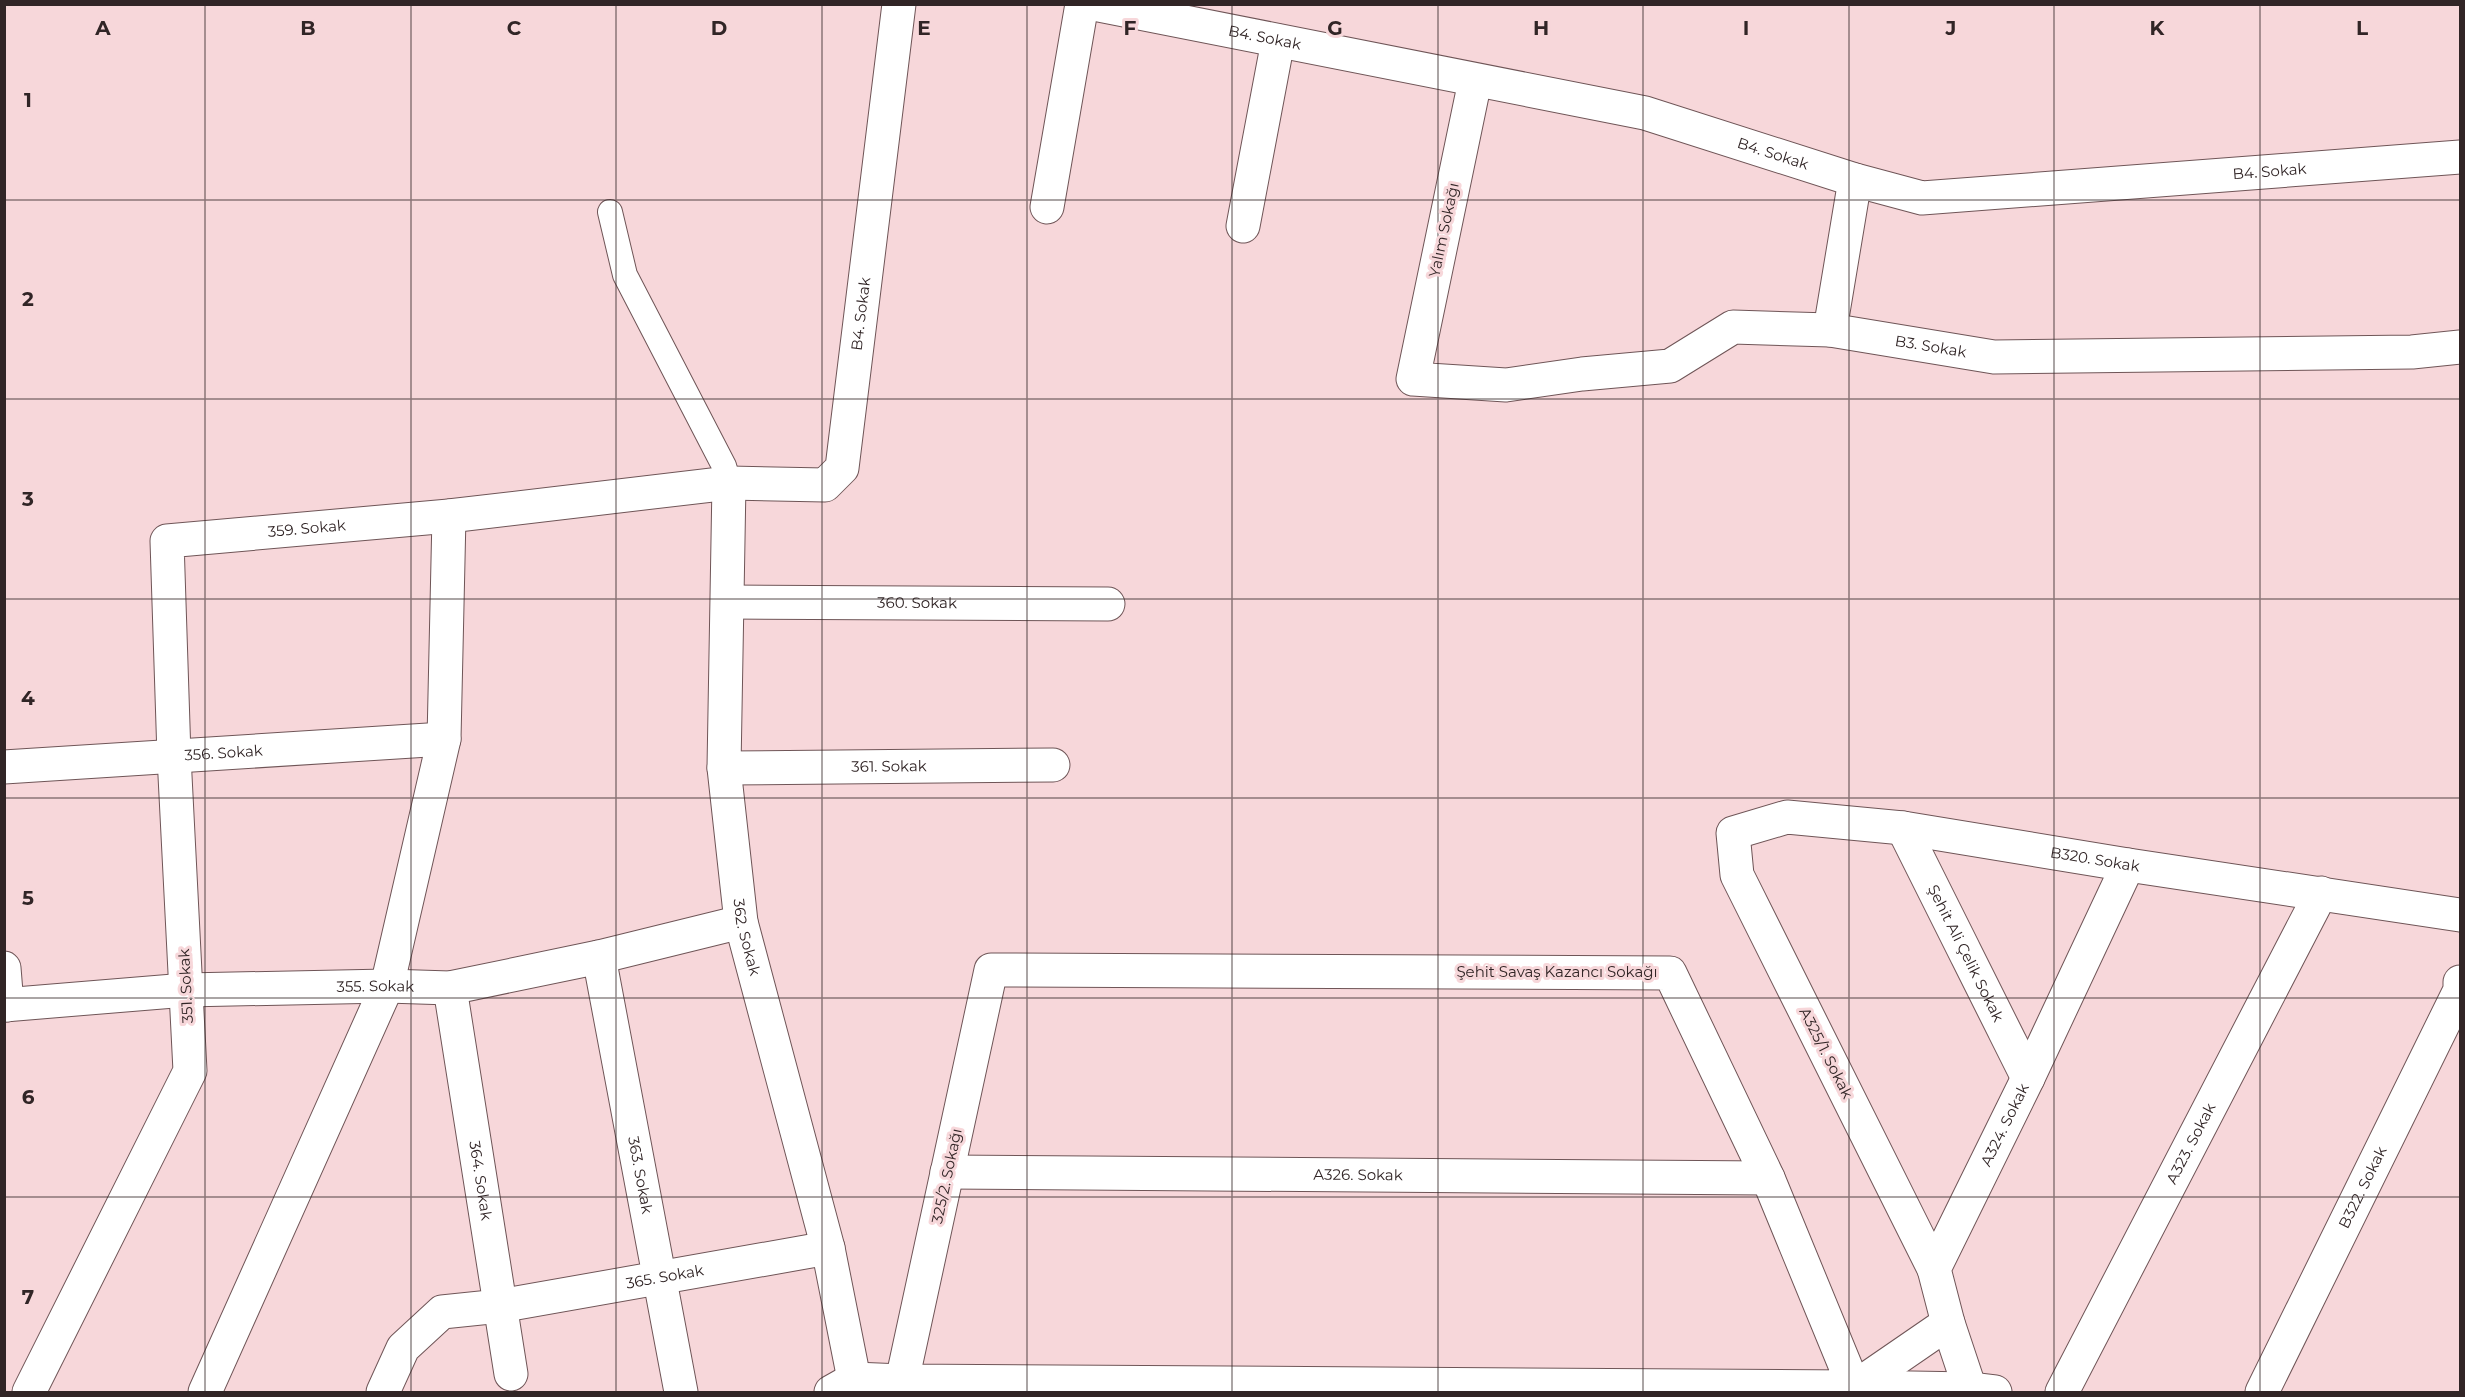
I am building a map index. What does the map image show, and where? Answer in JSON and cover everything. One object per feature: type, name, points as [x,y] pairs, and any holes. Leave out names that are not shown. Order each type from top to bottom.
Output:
[{"type":"street","name":"B4. Sokak","points":[[449,516],[729,483],[825,485],[842,468],[899,4]]},
{"type":"street","points":[[1047,207],[1082,4]]},
{"type":"street","name":"B4. Sokak","points":[[1094,4],[1646,113],[1855,180],[1922,198],[2460,157]]},
{"type":"street","points":[[1243,226],[1278,41]]},
{"type":"street","name":"Yalım Sokağı","points":[[1413,379],[1475,81]]},
{"type":"street","points":[[1830,330],[1855,180]]},
{"type":"street","name":"B3. Sokak","points":[[1413,379],[1506,385],[1582,374],[1670,366],[1733,327],[1830,330],[1994,357],[2412,351],[2460,347]]},
{"type":"street","name":"362. Sokak","points":[[729,483],[724,768],[741,922],[828,1248],[843,1385]]},
{"type":"street","points":[[205,1392],[387,986],[444,739],[449,516]]},
{"type":"street","name":"359. Sokak","points":[[167,541],[449,516]]},
{"type":"street","name":"351. Sokak","points":[[29,1392],[190,1071],[174,756],[167,541]]},
{"type":"street","name":"360. Sokak","points":[[728,602],[1108,604]]},
{"type":"street","name":"356. Sokak","points":[[4,767],[444,739]]},
{"type":"street","name":"361. Sokak","points":[[724,768],[1053,765]]},
{"type":"street","name":"B320. Sokak","points":[[1733,833],[1787,817],[1903,828],[2128,865],[2460,915]]},
{"type":"street","name":"Şehit Ali Çelik Sokak","points":[[1903,828],[2028,1078]]},
{"type":"street","name":"A325/1. Sokak","points":[[1733,833],[1737,875],[1934,1269]]},
{"type":"street","name":"A324. Sokak","points":[[1934,1269],[2028,1078],[2128,865]]},
{"type":"street","name":"A323. Sokak","points":[[2062,1392],[2321,893]]},
{"type":"street","name":"355. Sokak","points":[[6,1005],[186,990],[387,986],[450,988],[599,957],[741,922]]},
{"type":"street","name":"363. Sokak","points":[[599,957],[681,1392]]},
{"type":"street","points":[[4,968],[6,1005]]},
{"type":"street","name":"325/2. Sokağı","points":[[911,1387],[948,1172],[991,970]]},
{"type":"street","name":"Şehit Savaş Kazancı Sokağı","points":[[991,970],[1670,973],[1768,1178],[1851,1390]]},
{"type":"street","name":"B322. Sokak","points":[[2262,1392],[2455,1000],[2460,982]]},
{"type":"street","name":"364. Sokak","points":[[450,988],[511,1374]]},
{"type":"street","name":"A326. Sokak","points":[[948,1172],[1768,1178]]},
{"type":"street","name":"365. Sokak","points":[[383,1392],[403,1348],[442,1312],[500,1306],[828,1248]]},
{"type":"street","points":[[843,1385],[1983,1390],[1948,1323],[1934,1269]]},
{"type":"street","points":[[1851,1390],[1948,1323]]},
{"type":"lane","points":[[610,212],[625,275],[724,466],[729,483]]}]
